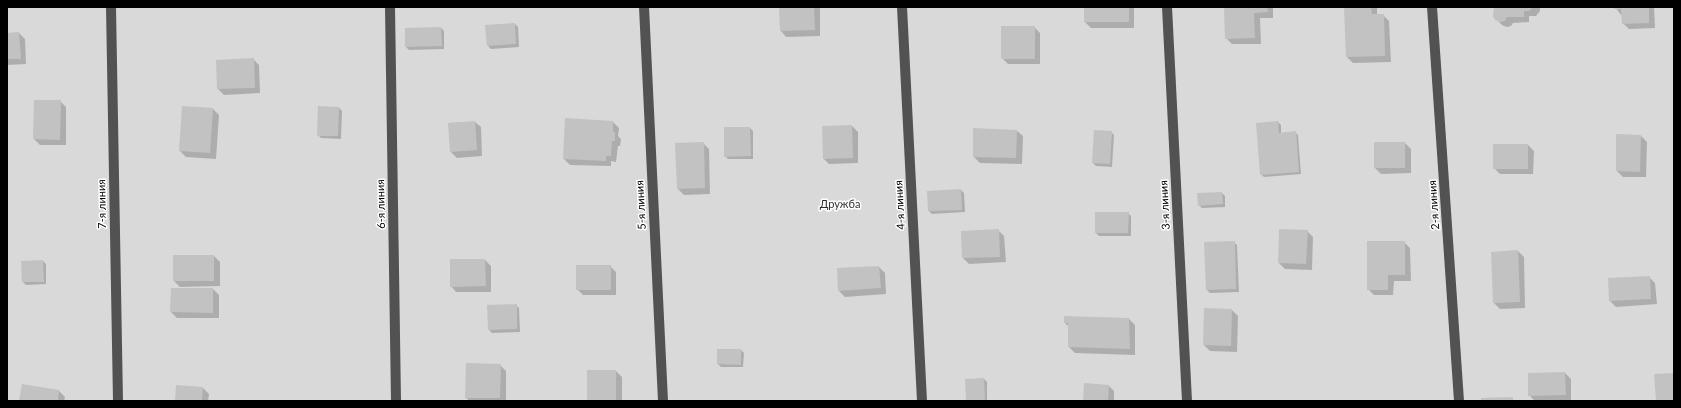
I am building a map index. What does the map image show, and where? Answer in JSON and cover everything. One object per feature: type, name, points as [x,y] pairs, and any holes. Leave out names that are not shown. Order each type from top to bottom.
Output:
[{"type":"street","name":"7-я линия","points":[[111,7],[118,401]]},
{"type":"street","name":"6-я линия","points":[[390,7],[396,401]]},
{"type":"street","name":"5-я линия","points":[[644,7],[663,401]]},
{"type":"street","name":"4-я линия","points":[[902,7],[922,401]]},
{"type":"street","name":"3-я линия","points":[[1167,7],[1187,401]]},
{"type":"street","name":"2-я линия","points":[[1432,7],[1459,401]]},
{"type":"green space","name":"Дружба","points":[[7,7],[1674,7],[1674,401],[7,401]]},
{"type":"building","points":[[779,7],[814,7],[815,30],[780,31]]},
{"type":"building","points":[[1084,7],[1129,7],[1129,22],[1084,22]]},
{"type":"building","points":[[1224,7],[1267,7],[1268,12],[1254,13],[1255,38],[1225,39]]},
{"type":"building","points":[[1344,7],[1371,7],[1372,14],[1384,14],[1385,56],[1346,57]]},
{"type":"building","points":[[1494,7],[1533,7],[1529,11],[1524,11],[1524,17],[1507,17],[1505,21],[1500,22],[1495,20],[1493,16]]},
{"type":"building","points":[[1614,7],[1649,7],[1649,23],[1622,24],[1621,9],[1614,9]]},
{"type":"building","points":[[515,23],[516,44],[487,46],[485,25]]},
{"type":"building","points":[[1001,26],[1035,26],[1035,59],[1001,59]]},
{"type":"building","points":[[441,27],[442,46],[405,47],[405,28]]},
{"type":"building","points":[[19,32],[21,59],[7,59],[7,33]]},
{"type":"building","points":[[254,58],[255,88],[217,89],[216,60]]},
{"type":"building","points":[[34,100],[61,100],[60,140],[33,139]]},
{"type":"building","points":[[182,106],[213,108],[210,153],[179,151]]},
{"type":"building","points":[[318,106],[339,107],[338,136],[317,136]]},
{"type":"building","points":[[565,118],[613,121],[615,141],[612,141],[611,156],[606,156],[606,161],[563,159]]},
{"type":"building","points":[[475,121],[477,150],[450,152],[448,123]]},
{"type":"building","points":[[1278,121],[1279,133],[1296,131],[1299,172],[1260,175],[1256,123]]},
{"type":"building","points":[[852,125],[853,158],[823,159],[822,126]]},
{"type":"building","points":[[724,127],[750,127],[751,156],[724,157]]},
{"type":"building","points":[[973,128],[1017,130],[1016,158],[973,157]]},
{"type":"building","points":[[1094,130],[1112,131],[1110,164],[1092,163]]},
{"type":"building","points":[[1616,134],[1641,135],[1640,172],[1616,171]]},
{"type":"building","points":[[704,142],[705,188],[677,189],[675,143]]},
{"type":"building","points":[[1374,142],[1405,142],[1405,168],[1374,168]]},
{"type":"building","points":[[1493,144],[1528,144],[1528,169],[1493,169]]},
{"type":"building","points":[[961,189],[962,210],[928,211],[927,191]]},
{"type":"building","points":[[1222,192],[1223,204],[1198,206],[1197,193]]},
{"type":"building","points":[[1095,212],[1129,212],[1128,233],[1095,233]]},
{"type":"building","points":[[999,229],[1000,257],[962,258],[961,231]]},
{"type":"building","points":[[1279,229],[1308,230],[1306,264],[1278,263]]},
{"type":"building","points":[[1235,241],[1236,289],[1206,290],[1204,242]]},
{"type":"building","points":[[1367,241],[1405,241],[1405,275],[1388,275],[1388,290],[1367,290]]},
{"type":"building","points":[[1518,250],[1520,302],[1493,303],[1491,252]]},
{"type":"building","points":[[173,255],[214,255],[214,281],[173,281]]},
{"type":"building","points":[[450,259],[485,259],[486,286],[450,287]]},
{"type":"building","points":[[43,260],[44,282],[22,282],[21,261]]},
{"type":"building","points":[[576,265],[611,265],[611,290],[576,290]]},
{"type":"building","points":[[879,266],[881,288],[838,291],[837,268]]},
{"type":"building","points":[[1650,276],[1651,299],[1609,301],[1608,278]]},
{"type":"building","points":[[171,288],[213,288],[213,313],[170,312]]},
{"type":"building","points":[[517,304],[517,329],[488,330],[487,305]]},
{"type":"building","points":[[1204,308],[1232,309],[1231,346],[1203,345]]},
{"type":"building","points":[[1064,316],[1129,318],[1130,349],[1068,347],[1068,323],[1064,323]]},
{"type":"building","points":[[717,349],[741,349],[741,365],[717,364]]},
{"type":"building","points":[[466,363],[501,364],[500,398],[465,398]]},
{"type":"building","points":[[587,370],[616,370],[616,401],[587,401]]},
{"type":"building","points":[[1565,372],[1566,395],[1528,396],[1528,373]]},
{"type":"building","points":[[1674,373],[1674,401],[1656,401],[1654,374]]},
{"type":"building","points":[[984,378],[985,401],[966,401],[965,379]]},
{"type":"building","points":[[1084,383],[1109,385],[1108,401],[1083,401]]},
{"type":"building","points":[[22,384],[59,390],[58,401],[19,401]]},
{"type":"building","points":[[176,385],[203,387],[202,401],[175,401]]},
{"type":"building","points":[[1513,397],[1513,401],[1481,401],[1481,398]]}]
